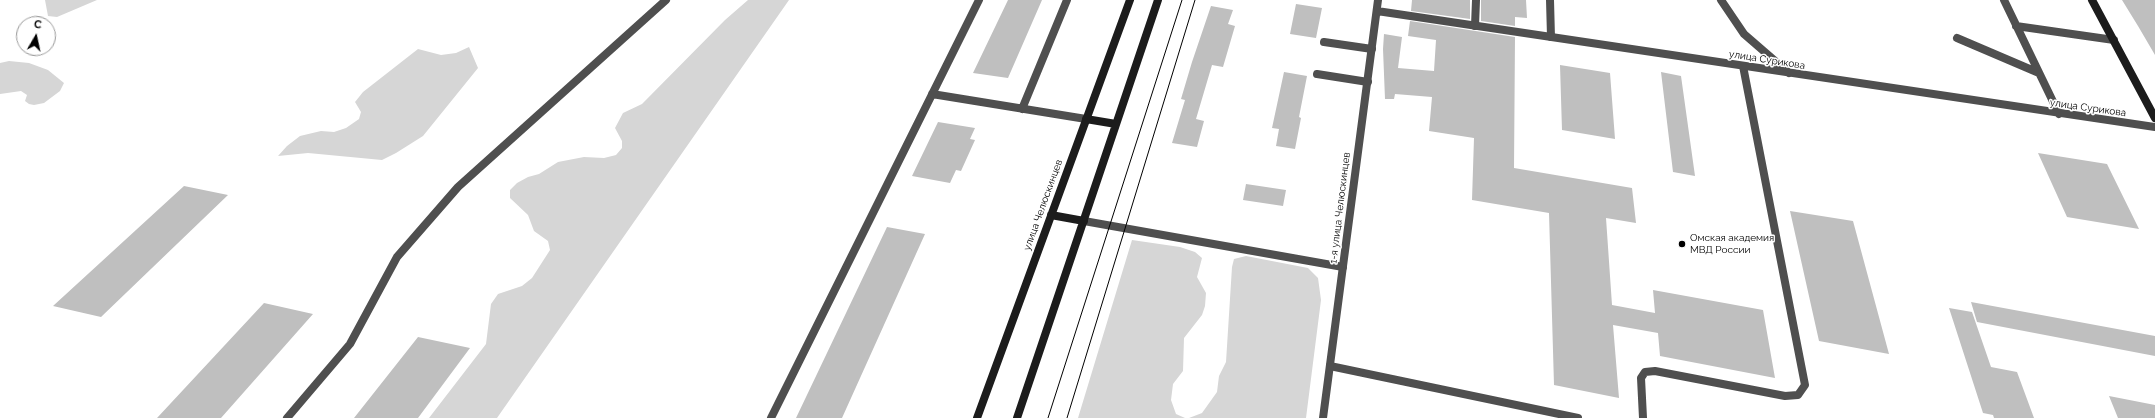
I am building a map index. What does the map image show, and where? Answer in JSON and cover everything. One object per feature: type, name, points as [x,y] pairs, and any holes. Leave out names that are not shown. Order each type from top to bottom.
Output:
[{"type":"main road","name":"улица Челюскинцев","points":[[977,418],[1050,215],[1130,0]]},
{"type":"main road","points":[[1017,418],[1158,0]]},
{"type":"main road","points":[[2092,0],[2155,118]]},
{"type":"main road","points":[[1086,119],[1116,124]]},
{"type":"main road","points":[[1050,215],[1084,221]]},
{"type":"street","points":[[287,418],[350,344],[397,257],[458,187],[535,116],[666,0]]},
{"type":"street","points":[[771,418],[979,0]]},
{"type":"street","points":[[1022,109],[1067,0]]},
{"type":"street","name":"1-я улица Челюскинцев","points":[[1323,418],[1378,0]]},
{"type":"street","points":[[1475,26],[1476,0]]},
{"type":"street","points":[[1550,0],[1551,37]]},
{"type":"street","points":[[1721,0],[1744,34],[1789,73]]},
{"type":"street","points":[[2004,0],[2059,114]]},
{"type":"street","name":"улица Сурикова","points":[[1377,11],[2059,114],[2155,127]]},
{"type":"street","points":[[2016,26],[2114,40]]},
{"type":"street","points":[[1957,38],[2038,72]]},
{"type":"street","points":[[1324,42],[1372,49]]},
{"type":"street","points":[[1642,418],[1641,378],[1642,374],[1649,371],[1785,396],[1798,395],[1805,385],[1743,66]]},
{"type":"street","points":[[1317,74],[1368,82]]},
{"type":"street","points":[[932,94],[1086,119]]},
{"type":"street","points":[[1084,221],[1343,267]]},
{"type":"street","points":[[1330,366],[1578,418]]},
{"type":"shaded area","points":[[45,0],[97,0],[57,17],[48,16]]},
{"type":"shaded area","points":[[748,0],[789,0],[497,418],[429,418],[486,344],[491,304],[498,294],[522,286],[532,278],[550,250],[548,241],[534,231],[528,215],[510,198],[510,190],[517,183],[528,177],[539,174],[558,162],[584,157],[604,158],[616,155],[622,148],[622,141],[615,128],[623,113],[642,104],[725,20]]},
{"type":"shaded area","points":[[469,47],[478,68],[423,136],[396,153],[382,160],[308,153],[278,156],[287,146],[300,136],[321,131],[334,132],[346,128],[359,119],[361,112],[355,102],[363,92],[418,49],[441,55],[456,53]]},
{"type":"shaded area","points":[[9,61],[29,63],[48,70],[64,83],[60,91],[44,103],[34,105],[25,101],[27,95],[21,91],[0,94],[0,63]]},
{"type":"shaded area","points":[[1132,240],[1180,247],[1195,252],[1202,258],[1197,277],[1206,293],[1205,306],[1202,315],[1184,338],[1183,371],[1173,384],[1171,400],[1176,414],[1185,418],[1078,418]]},
{"type":"shaded area","points":[[1246,256],[1308,268],[1318,278],[1321,300],[1306,418],[1189,418],[1202,413],[1217,392],[1219,376],[1226,362],[1232,267],[1234,259]]},
{"type":"building","points":[[1008,0],[1042,0],[1008,78],[973,73]]},
{"type":"building","points":[[1412,0],[1470,0],[1470,19],[1411,11]]},
{"type":"building","points":[[1481,0],[1526,0],[1527,18],[1515,17],[1515,26],[1481,21]]},
{"type":"building","points":[[2122,0],[2155,0],[2155,55],[2138,26]]},
{"type":"building","points":[[1296,4],[1322,8],[1316,38],[1290,34]]},
{"type":"building","points":[[1211,6],[1233,10],[1228,24],[1235,26],[1223,67],[1212,65],[1196,119],[1204,121],[1197,147],[1172,143],[1185,100],[1181,99]]},
{"type":"building","points":[[1410,21],[1515,37],[1514,168],[1632,188],[1636,223],[1606,218],[1612,305],[1655,313],[1653,290],[1763,310],[1775,378],[1660,356],[1658,333],[1613,325],[1619,398],[1554,385],[1549,213],[1472,200],[1474,138],[1429,131],[1432,97],[1395,94],[1394,99],[1385,99],[1383,49],[1384,34],[1402,37],[1398,68],[1434,71],[1436,40],[1408,36]]},
{"type":"building","points":[[1560,65],[1610,73],[1615,139],[1562,130]]},
{"type":"building","points":[[1284,72],[1307,76],[1299,117],[1301,118],[1295,149],[1276,146],[1279,129],[1272,128]]},
{"type":"building","points":[[1661,72],[1681,76],[1695,176],[1673,172]]},
{"type":"building","points":[[938,122],[975,128],[970,139],[975,140],[961,171],[956,170],[950,183],[912,176]]},
{"type":"building","points":[[2038,153],[2107,164],[2139,229],[2067,217]]},
{"type":"building","points":[[1246,184],[1286,190],[1283,206],[1243,200]]},
{"type":"building","points":[[184,186],[228,195],[101,317],[53,306]]},
{"type":"building","points":[[1790,211],[1853,221],[1889,354],[1819,341]]},
{"type":"building","points":[[887,227],[925,234],[842,418],[796,418]]},
{"type":"building","points":[[1971,302],[2155,336],[2155,356],[1977,322]]},
{"type":"building","points":[[264,303],[313,314],[221,418],[157,418]]},
{"type":"building","points":[[1949,308],[1972,312],[1991,367],[2017,372],[2034,418],[1994,418],[1993,415],[1983,413]]},
{"type":"building","points":[[418,337],[470,348],[418,418],[354,418]]},
{"type":"building","points":[[2109,396],[2155,405],[2155,418],[2118,418]]},
{"type":"tram line","points":[[1048,418],[1182,0]]},
{"type":"tram line","points":[[1067,418],[1195,0]]},
{"type":"place","name":"Омская академия МВД России","points":[[1682,244]]}]
